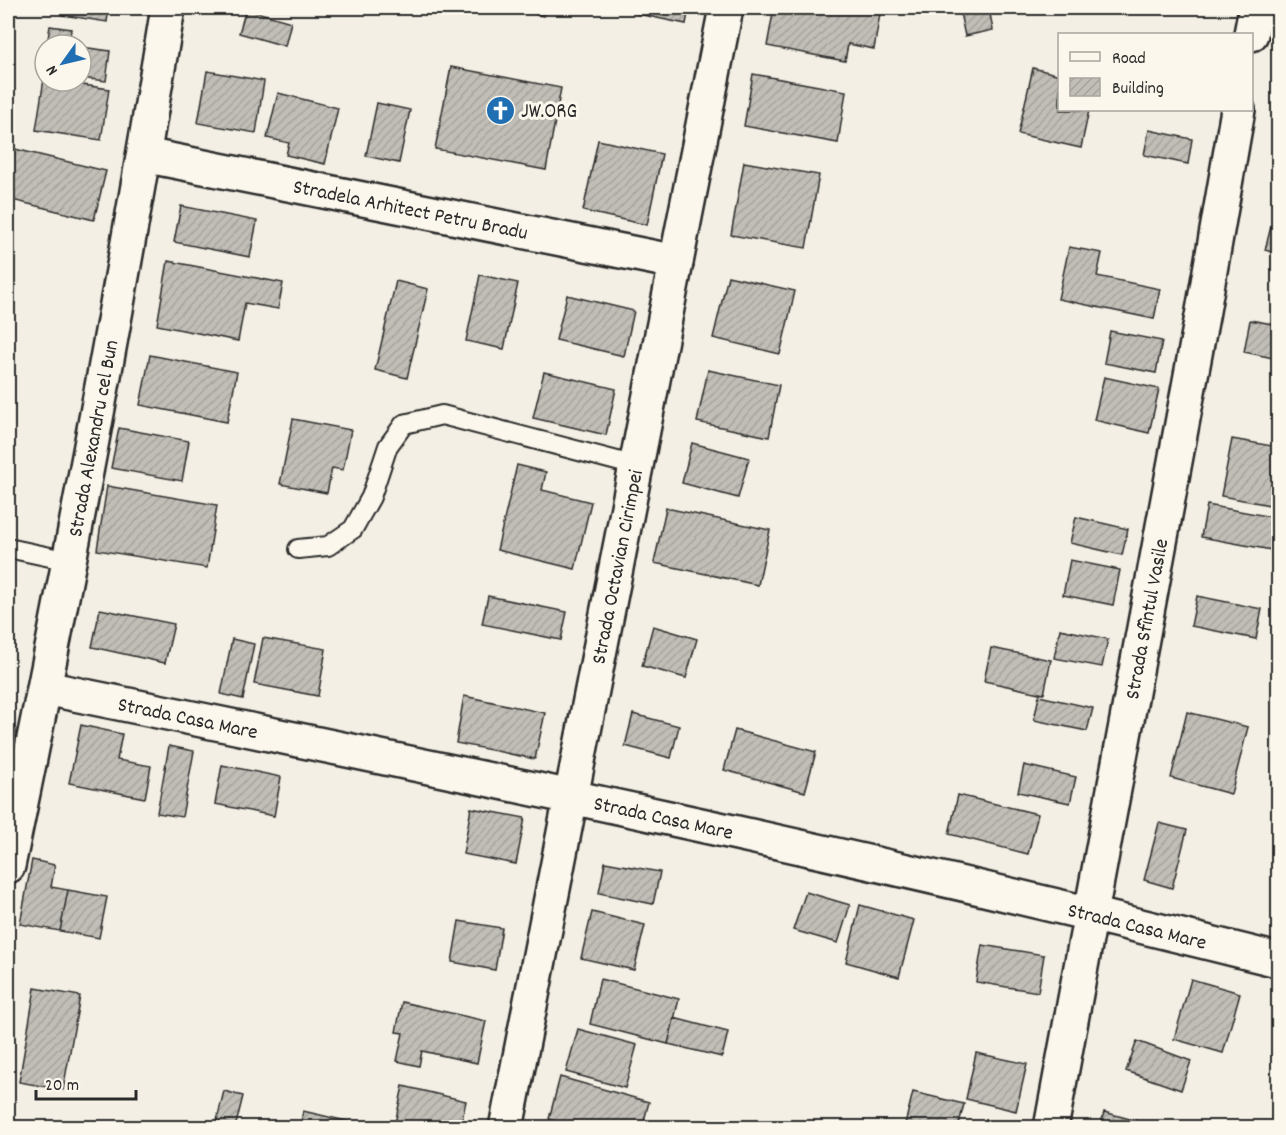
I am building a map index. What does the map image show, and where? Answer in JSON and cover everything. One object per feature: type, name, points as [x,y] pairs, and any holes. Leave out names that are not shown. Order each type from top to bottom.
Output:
[{"type":"street","name":"Strada Alexandru cel Bun","points":[[8,866],[69,561],[144,155],[168,8]]},
{"type":"street","name":"Strada Octavian Cirimpei","points":[[506,1128],[726,8]]},
{"type":"street","points":[[1251,33],[1256,8]]},
{"type":"street","name":"Strada Sfîntul Vasile","points":[[1051,1128],[1238,111]]},
{"type":"street","name":"Stradela Arhitect Petru Bradu","points":[[144,155],[676,262]]},
{"type":"street","name":"Strada Casa Mare","points":[[45,688],[572,795],[1092,913],[1278,960]]},
{"type":"lane","points":[[298,549],[328,546],[353,529],[371,497],[388,446],[404,424],[442,415],[636,466]]},
{"type":"lane","points":[[8,548],[69,561]]},
{"type":"building","points":[[64,8],[109,8],[107,22],[62,15]]},
{"type":"building","points":[[504,8],[546,8],[544,16]]},
{"type":"building","points":[[634,8],[689,8],[686,24],[633,13]]},
{"type":"building","points":[[774,8],[881,8],[874,49],[848,44],[845,61],[767,46]]},
{"type":"building","points":[[959,8],[989,8],[993,30],[965,36]]},
{"type":"building","points":[[246,9],[291,22],[285,46],[239,33]]},
{"type":"building","points":[[50,26],[71,29],[70,33],[49,33]]},
{"type":"building","points":[[93,49],[110,51],[106,81],[93,79]]},
{"type":"building","points":[[451,67],[561,88],[546,170],[435,149]]},
{"type":"building","points":[[1033,68],[1058,74],[1058,111],[1089,111],[1081,148],[1018,134]]},
{"type":"building","points":[[207,71],[264,81],[256,133],[198,123]]},
{"type":"building","points":[[753,74],[846,91],[838,143],[744,126]]},
{"type":"building","points":[[93,87],[109,89],[101,140],[36,130],[42,93],[93,93]]},
{"type":"building","points":[[278,93],[338,108],[325,164],[286,155],[289,143],[267,138]]},
{"type":"building","points":[[377,103],[410,110],[399,163],[366,156]]},
{"type":"building","points":[[1149,130],[1192,139],[1188,164],[1144,155]]},
{"type":"building","points":[[598,140],[662,154],[647,225],[583,211]]},
{"type":"building","points":[[15,149],[106,171],[94,220],[8,199],[8,178]]},
{"type":"building","points":[[744,162],[819,175],[806,248],[731,235]]},
{"type":"building","points":[[1278,199],[1278,254],[1265,250]]},
{"type":"building","points":[[181,206],[257,221],[250,257],[174,242]]},
{"type":"building","points":[[1069,247],[1102,253],[1097,276],[1160,289],[1154,319],[1058,299]]},
{"type":"building","points":[[168,261],[283,283],[278,309],[245,303],[238,341],[157,325]]},
{"type":"building","points":[[480,275],[518,283],[504,349],[466,341]]},
{"type":"building","points":[[728,276],[795,291],[780,354],[713,338]]},
{"type":"building","points":[[396,281],[428,289],[407,378],[375,370]]},
{"type":"building","points":[[567,295],[634,311],[624,356],[556,340]]},
{"type":"building","points":[[1250,320],[1278,325],[1278,359],[1244,352]]},
{"type":"building","points":[[1110,331],[1162,341],[1156,373],[1104,363]]},
{"type":"building","points":[[150,355],[237,372],[227,422],[140,405]]},
{"type":"building","points":[[708,370],[779,385],[769,437],[697,422]]},
{"type":"building","points":[[544,372],[616,389],[606,435],[533,418]]},
{"type":"building","points":[[1104,377],[1159,389],[1149,433],[1094,420]]},
{"type":"building","points":[[293,419],[351,430],[343,470],[332,468],[327,493],[280,484]]},
{"type":"building","points":[[119,428],[189,441],[182,481],[111,468]]},
{"type":"building","points":[[1232,439],[1278,447],[1270,505],[1221,496]]},
{"type":"building","points":[[692,443],[749,458],[738,498],[682,483]]},
{"type":"building","points":[[517,465],[546,472],[542,490],[591,502],[575,569],[497,550]]},
{"type":"building","points":[[107,486],[217,505],[207,568],[97,550]]},
{"type":"building","points":[[1207,505],[1278,518],[1277,551],[1201,537]]},
{"type":"building","points":[[666,508],[770,530],[758,585],[654,563]]},
{"type":"building","points":[[1076,517],[1128,529],[1122,555],[1070,543]]},
{"type":"building","points":[[1070,560],[1120,570],[1113,605],[1063,595]]},
{"type":"building","points":[[488,596],[567,612],[561,640],[482,624]]},
{"type":"building","points":[[1197,596],[1262,609],[1256,639],[1191,626]]},
{"type":"building","points":[[100,609],[174,624],[165,663],[92,647]]},
{"type":"building","points":[[653,626],[697,639],[686,678],[642,666]]},
{"type":"building","points":[[1060,629],[1108,639],[1102,667],[1054,658]]},
{"type":"building","points":[[263,638],[326,649],[318,696],[254,684]]},
{"type":"building","points":[[232,639],[254,644],[243,699],[221,694]]},
{"type":"building","points":[[991,648],[1051,660],[1044,694],[984,681]]},
{"type":"building","points":[[464,696],[545,713],[535,759],[456,743]]},
{"type":"building","points":[[1039,696],[1093,708],[1087,731],[1034,720]]},
{"type":"building","points":[[1187,712],[1248,727],[1231,794],[1171,778]]},
{"type":"building","points":[[633,714],[679,726],[671,758],[625,746]]},
{"type":"building","points":[[81,725],[122,734],[117,760],[151,766],[145,798],[69,783]]},
{"type":"building","points":[[735,730],[816,752],[805,792],[724,770]]},
{"type":"building","points":[[169,746],[194,751],[182,817],[157,813]]},
{"type":"building","points":[[222,765],[281,777],[274,816],[215,804]]},
{"type":"building","points":[[1024,765],[1076,777],[1070,803],[1018,792]]},
{"type":"building","points":[[958,795],[1038,814],[1028,854],[949,834]]},
{"type":"building","points":[[471,808],[525,818],[516,864],[463,854]]},
{"type":"building","points":[[1159,823],[1187,830],[1172,888],[1144,880]]},
{"type":"building","points":[[32,860],[55,865],[51,887],[68,890],[60,931],[20,924]]},
{"type":"building","points":[[605,862],[660,872],[653,904],[599,893]]},
{"type":"building","points":[[68,890],[107,897],[99,938],[60,931]]},
{"type":"building","points":[[806,892],[850,905],[838,943],[793,930]]},
{"type":"building","points":[[860,905],[914,920],[899,977],[846,962]]},
{"type":"building","points":[[592,912],[645,925],[634,970],[581,958]]},
{"type":"building","points":[[459,921],[502,928],[495,970],[452,962]]},
{"type":"building","points":[[982,945],[1044,955],[1038,992],[976,982]]},
{"type":"building","points":[[600,979],[679,999],[668,1044],[590,1024]]},
{"type":"building","points":[[1191,979],[1240,993],[1223,1053],[1174,1039]]},
{"type":"building","points":[[35,988],[80,996],[63,1090],[19,1082]]},
{"type":"building","points":[[402,1002],[486,1021],[477,1063],[422,1051],[419,1066],[397,1061],[403,1033],[396,1032]]},
{"type":"building","points":[[674,1018],[728,1032],[722,1057],[668,1044]]},
{"type":"building","points":[[578,1029],[637,1045],[625,1088],[566,1072]]},
{"type":"building","points":[[1137,1041],[1191,1061],[1181,1090],[1126,1071]]},
{"type":"building","points":[[976,1053],[1027,1064],[1016,1111],[966,1099]]},
{"type":"building","points":[[560,1077],[649,1102],[642,1128],[578,1128],[549,1119]]},
{"type":"building","points":[[403,1086],[466,1101],[460,1128],[394,1128]]},
{"type":"building","points":[[224,1091],[243,1096],[235,1128],[215,1128]]},
{"type":"building","points":[[913,1092],[964,1104],[958,1128],[904,1128]]},
{"type":"building","points":[[303,1111],[355,1123],[354,1128],[300,1128]]},
{"type":"building","points":[[1104,1112],[1159,1127],[1100,1128]]},
{"type":"place","name":"JW.ORG","points":[[500,110]]}]
